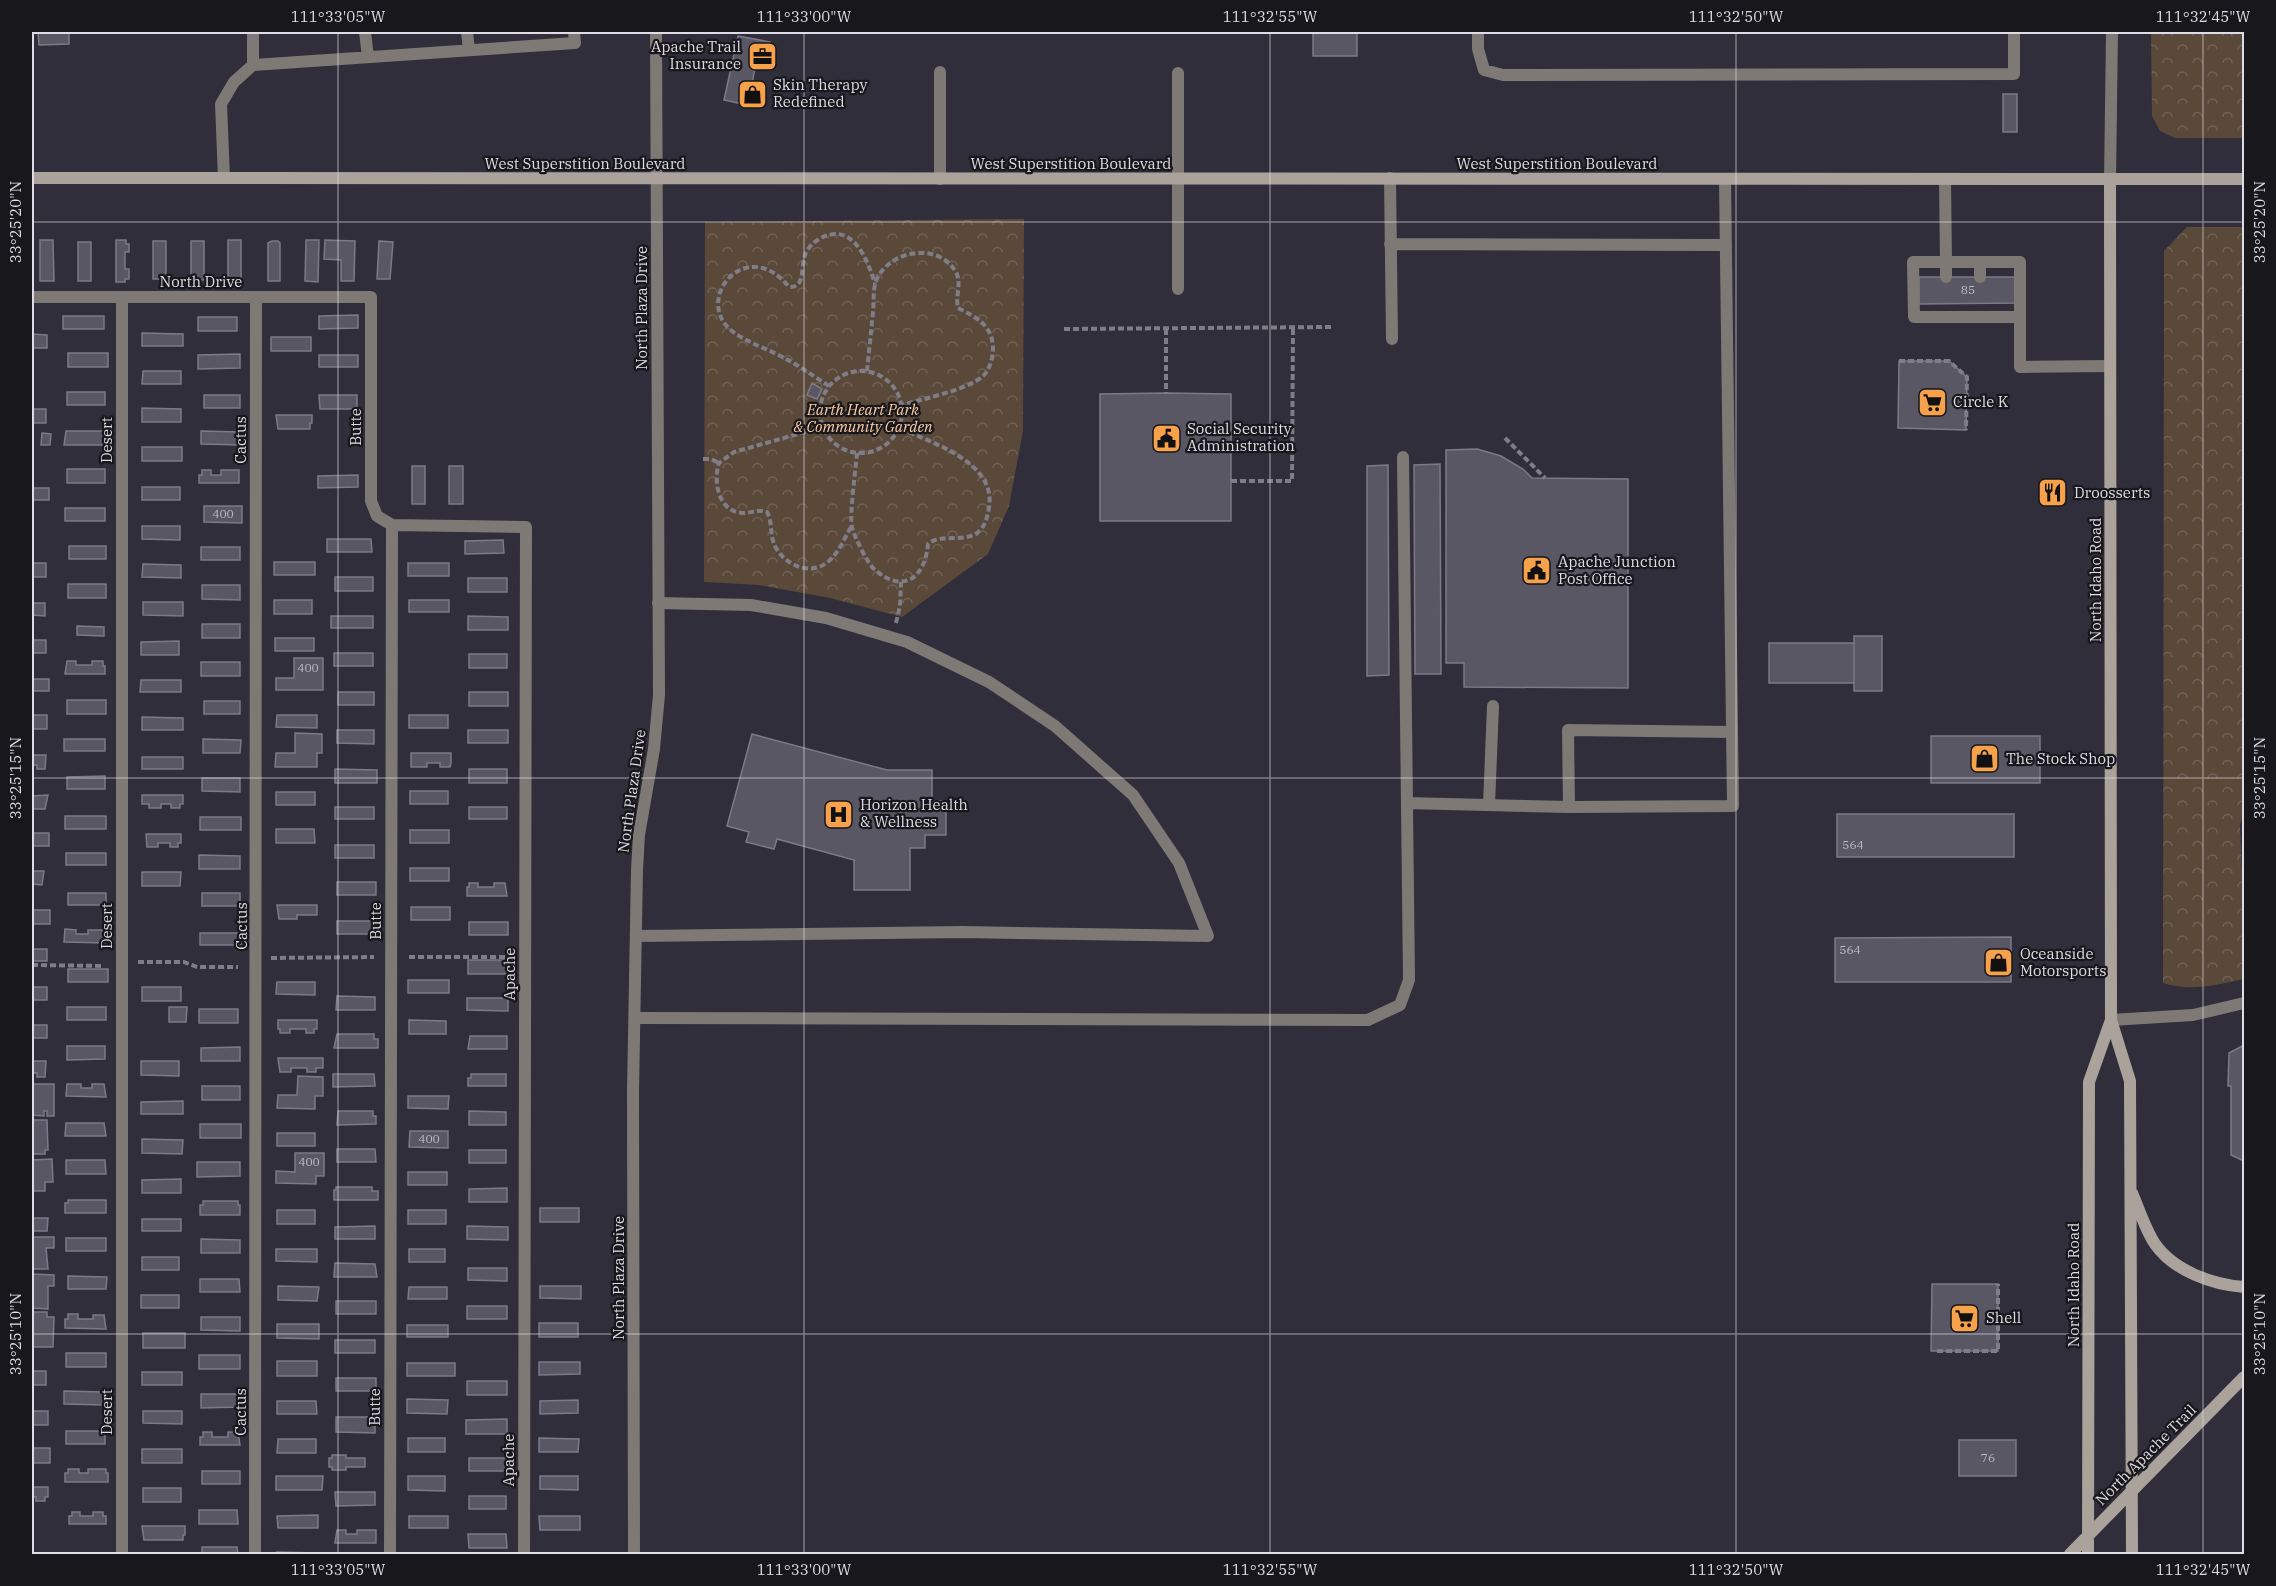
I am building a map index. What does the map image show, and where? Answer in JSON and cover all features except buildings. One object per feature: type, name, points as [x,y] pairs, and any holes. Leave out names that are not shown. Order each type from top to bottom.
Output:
[{"type":"main road","name":"West Superstition Boulevard","points":[[32,178],[2244,179]]},
{"type":"main road","name":"North Idaho Road","points":[[2110,180],[2111,1020],[2130,1081],[2132,1554]]},
{"type":"main road","name":"North Idaho Road","points":[[2088,1554],[2089,1082],[2111,1020]]},
{"type":"main road","points":[[2130,1189],[2156,1244],[2171,1259],[2201,1277],[2223,1286],[2244,1287]]},
{"type":"main road","name":"North Apache Trail","points":[[2070,1554],[2244,1377]]},
{"type":"street","points":[[253,32],[253,65]]},
{"type":"street","points":[[366,32],[368,57]]},
{"type":"street","points":[[467,32],[469,50]]},
{"type":"street","points":[[224,178],[221,104],[234,82],[253,65],[575,43],[574,32]]},
{"type":"street","name":"North Plaza Drive","points":[[634,1554],[633,1092],[636,936],[639,835],[654,748],[659,695],[656,32]]},
{"type":"street","points":[[1478,32],[1478,49],[1484,70],[1503,75],[1550,75],[2014,74],[2014,32]]},
{"type":"street","name":"North Idaho Road","points":[[2110,180],[2112,32]]},
{"type":"street","points":[[940,72],[940,179]]},
{"type":"street","points":[[1178,73],[1178,289]]},
{"type":"street","points":[[1390,178],[1392,339]]},
{"type":"street","points":[[1407,802],[1569,807],[1733,806],[1725,179]]},
{"type":"street","points":[[1945,179],[1946,277]]},
{"type":"street","points":[[1390,244],[1726,245]]},
{"type":"street","points":[[2020,317],[1914,317],[1914,262],[2020,262],[2020,317],[2020,367],[2110,366]]},
{"type":"street","points":[[1980,262],[1980,277]]},
{"type":"street","name":"North Drive","points":[[32,297],[371,297]]},
{"type":"street","name":"Desert","points":[[122,297],[123,1554]]},
{"type":"street","name":"Cactus","points":[[255,1554],[256,297]]},
{"type":"street","name":"Butte","points":[[371,297],[371,501],[377,516],[392,525],[390,1554]]},
{"type":"street","points":[[1980,303],[1980,317]]},
{"type":"street","points":[[1946,304],[1946,317]]},
{"type":"street","points":[[635,1018],[1368,1020],[1400,1005],[1409,980],[1402,457]]},
{"type":"street","name":"Apache","points":[[392,525],[526,527],[524,1554]]},
{"type":"street","points":[[636,936],[962,932],[1208,936],[1179,863],[1133,795],[1055,726],[989,682],[907,642],[826,618],[751,605],[658,603]]},
{"type":"street","points":[[1489,805],[1492,706]]},
{"type":"street","points":[[1569,807],[1568,730],[1732,732]]},
{"type":"street","points":[[2111,1020],[2193,1015],[2244,1003]]},
{"type":"path","points":[[829,386],[788,359],[732,331],[718,308],[719,294],[724,283],[736,272],[746,267],[761,267],[774,272],[789,287],[794,287],[799,284],[802,276],[808,247],[828,235],[839,234],[860,247],[868,260],[876,284]]},
{"type":"path","points":[[867,371],[876,284],[882,270],[893,259],[922,252],[947,262],[956,273],[958,308],[982,322],[990,331],[993,340],[993,356],[988,371],[969,384],[902,405]]},
{"type":"path","points":[[1065,329],[1331,327]]},
{"type":"path","points":[[1166,328],[1166,393]]},
{"type":"path","points":[[1231,481],[1292,482],[1293,328]]},
{"type":"path","points":[[1899,361],[1949,361],[1966,377],[1966,430]]},
{"type":"path","points":[[867,371],[886,380],[894,387],[902,405],[899,428],[886,445],[876,450],[857,453],[845,450],[836,444],[823,428],[820,406],[829,386],[846,374],[867,371]]},
{"type":"path","points":[[823,428],[735,452],[719,463],[715,481],[717,492],[723,502],[733,510],[742,513],[761,510],[767,512],[770,516],[771,534],[775,546],[783,558],[794,566],[806,568],[820,566],[830,560],[851,526],[857,453]]},
{"type":"path","points":[[851,526],[871,566],[895,582],[906,582],[918,574],[925,565],[928,544],[933,540],[964,538],[978,532],[987,521],[990,504],[988,488],[966,460],[899,428]]},
{"type":"path","points":[[1505,438],[1545,478]]},
{"type":"path","points":[[703,459],[711,459],[719,463]]},
{"type":"path","points":[[893,637],[900,606],[901,582]]},
{"type":"path","points":[[32,965],[108,966],[184,962],[197,968],[242,967],[270,958],[525,957]]},
{"type":"path","points":[[1937,1351],[1998,1351],[1998,1284]]},
{"type":"green space","points":[[2151,32],[2244,32],[2244,138],[2175,138],[2160,131],[2152,116]]},
{"type":"green space","name":"Earth Heart Park & Community Garden","points":[[1024,219],[1023,431],[1009,506],[988,554],[902,617],[830,598],[759,585],[704,582],[705,222]]},
{"type":"green space","points":[[2187,227],[2244,227],[2244,811],[2240,825],[2242,871],[2244,872],[2244,979],[2194,987],[2163,983],[2164,251]]},
{"type":"place","name":"Apache Trail Insurance","points":[[762,56]]},
{"type":"place","name":"Skin Therapy Redefined","points":[[752,94]]},
{"type":"place","name":"Circle K","points":[[1932,402]]},
{"type":"place","name":"Social Security Administration","points":[[1166,438]]},
{"type":"place","name":"Droosserts","points":[[2053,493]]},
{"type":"place","name":"Apache Junction Post Office","points":[[1537,571]]},
{"type":"place","name":"The Stock Shop","points":[[1985,759]]},
{"type":"place","name":"Horizon Health & Wellness","points":[[839,814]]},
{"type":"place","name":"Oceanside Motorsports","points":[[1999,963]]},
{"type":"place","name":"Shell","points":[[1965,1318]]}]
